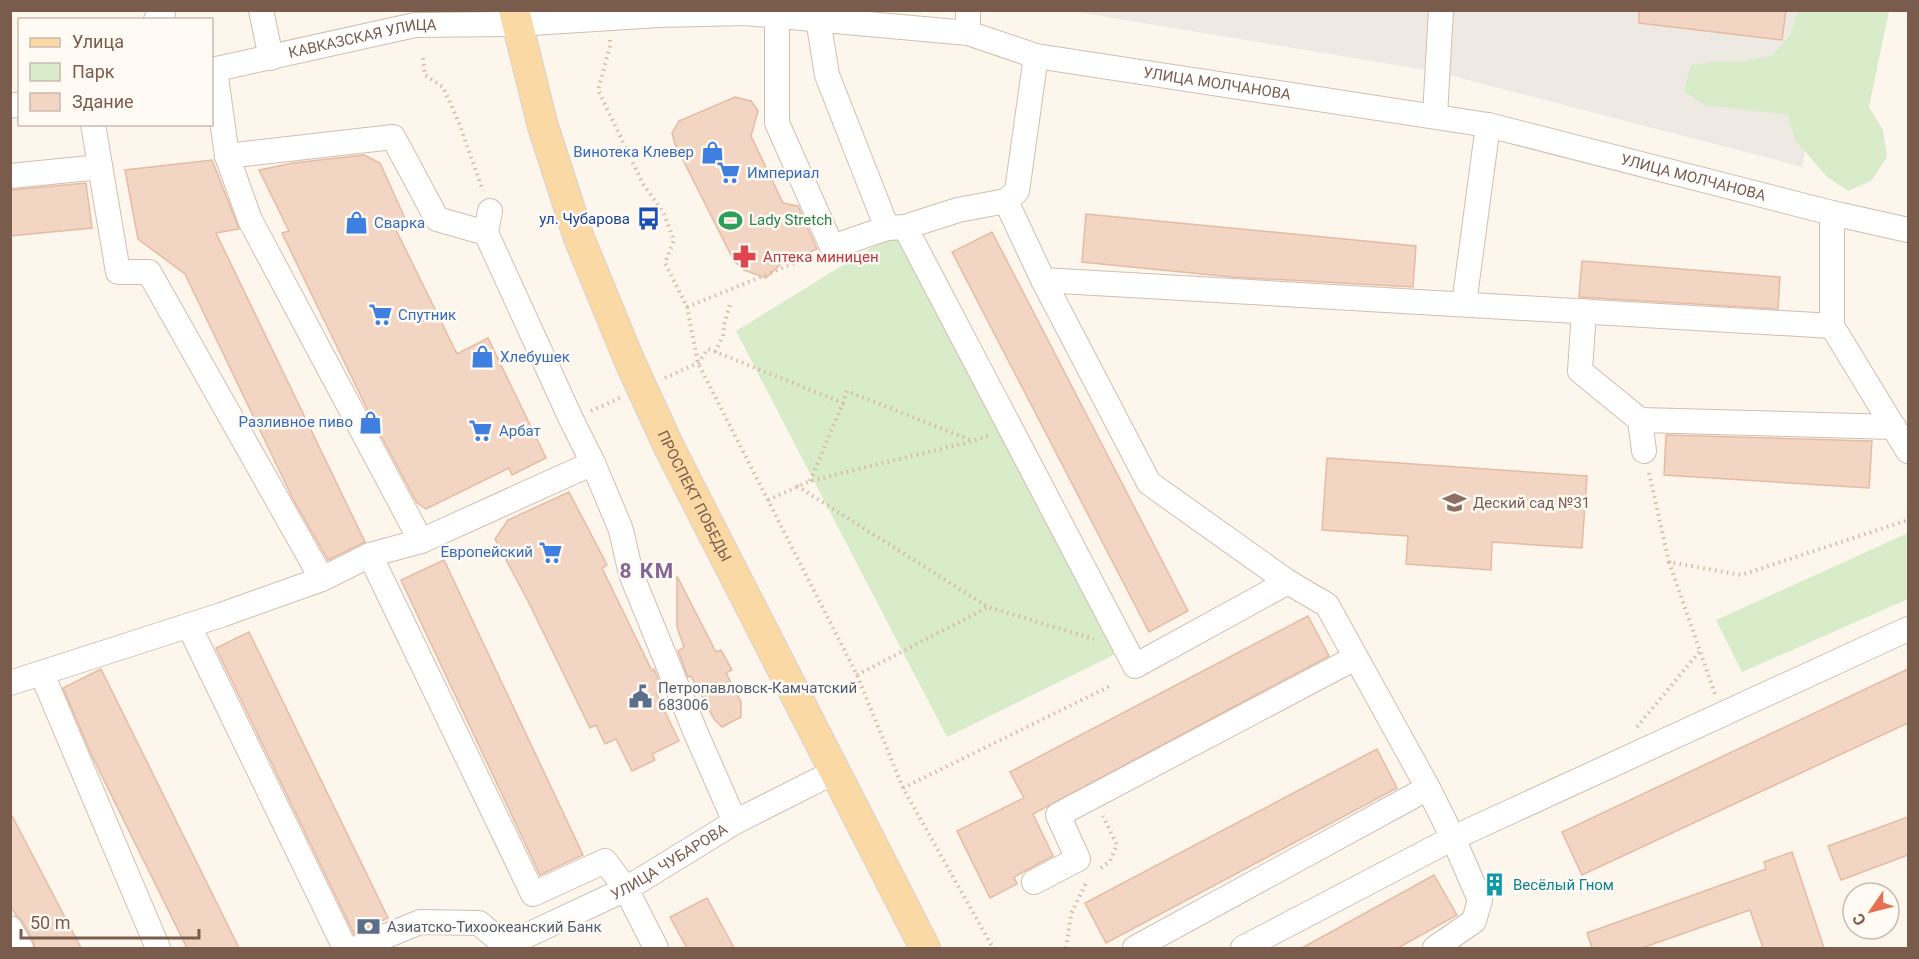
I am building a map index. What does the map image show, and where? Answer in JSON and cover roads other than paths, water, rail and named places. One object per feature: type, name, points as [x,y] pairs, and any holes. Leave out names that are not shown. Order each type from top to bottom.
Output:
[{"type":"main road","name":"ПРОСПЕКТ ПОБЕДЫ","points":[[515,17],[542,123],[579,238],[630,362],[669,447],[925,948]]},
{"type":"street","points":[[261,10],[271,58]]},
{"type":"street","points":[[1435,115],[1441,10]]},
{"type":"street","name":"УЛИЦА МОЛЧАНОВА","points":[[515,17],[609,18],[658,13],[747,12],[778,13],[818,19],[968,22],[1036,56],[1435,115],[1488,125],[1832,213],[1908,230]]},
{"type":"street","points":[[778,13],[777,123],[832,248],[958,210],[1006,201],[1017,191],[1036,56]]},
{"type":"street","name":"КАВКАЗСКАЯ УЛИЦА","points":[[213,70],[415,25],[515,17]]},
{"type":"street","points":[[818,19],[827,75],[896,227],[1010,429],[1135,666],[1288,582]]},
{"type":"street","points":[[213,70],[227,156],[250,220],[421,541]]},
{"type":"street","points":[[1464,304],[1488,125]]},
{"type":"street","points":[[93,126],[118,272],[149,272],[322,579]]},
{"type":"street","points":[[227,156],[393,138],[437,219],[488,222],[571,419],[593,463],[621,530],[631,574],[735,822]]},
{"type":"street","points":[[10,176],[100,167]]},
{"type":"street","points":[[1006,201],[1043,280],[1149,483],[1288,582],[1327,605],[1428,788],[1480,900],[1474,921],[1435,948]]},
{"type":"street","points":[[1832,213],[1832,326],[1908,451]]},
{"type":"street","points":[[1043,280],[1832,326]]},
{"type":"street","points":[[1584,311],[1580,371],[1640,420],[1894,427]]},
{"type":"street","points":[[1640,420],[1644,451]]},
{"type":"street","points":[[10,683],[189,626],[322,579],[370,555],[421,541],[593,463]]},
{"type":"street","points":[[370,555],[533,894],[605,861],[626,889],[656,948]]},
{"type":"street","points":[[189,626],[345,948]]},
{"type":"street","points":[[1244,948],[1453,838],[1908,628]]},
{"type":"street","points":[[1034,882],[1078,859],[1058,815],[1355,658]]},
{"type":"street","points":[[42,674],[159,948]]},
{"type":"street","name":"УЛИЦА ЧУБАРОВА","points":[[503,947],[626,889],[735,822],[836,771]]},
{"type":"street","points":[[1135,948],[1428,788]]},
{"type":"street","points":[[357,948],[420,922],[479,923],[503,947]]},
{"type":"street","points":[[10,928],[21,948]]},
{"type":"place","name":"Винотека Клевер","points":[[712,152]]},
{"type":"place","name":"Империал","points":[[729,173]]},
{"type":"place","name":"ул. Чубарова","points":[[648,219]]},
{"type":"place","name":"Lady Stretch","points":[[731,220]]},
{"type":"place","name":"Сварка","points":[[356,223]]},
{"type":"place","name":"Аптека миницен","points":[[745,257]]},
{"type":"place","name":"Спутник","points":[[380,315]]},
{"type":"place","name":"Хлебушек","points":[[482,357]]},
{"type":"place","name":"Разливное пиво","points":[[371,422]]},
{"type":"place","name":"Арбат","points":[[481,431]]},
{"type":"place","name":"Деский сад №31","points":[[1455,503]]},
{"type":"place","name":"Европейский","points":[[551,552]]},
{"type":"place","name":"Петропавловск-Камчатский 683006","points":[[640,697]]},
{"type":"place","name":"Весёлый Гном","points":[[1495,885]]},
{"type":"place","name":"Азиатско-Тихоокеанский Банк","points":[[369,927]]},
{"type":"district","name":"8 КМ","points":[[647,571]]}]
